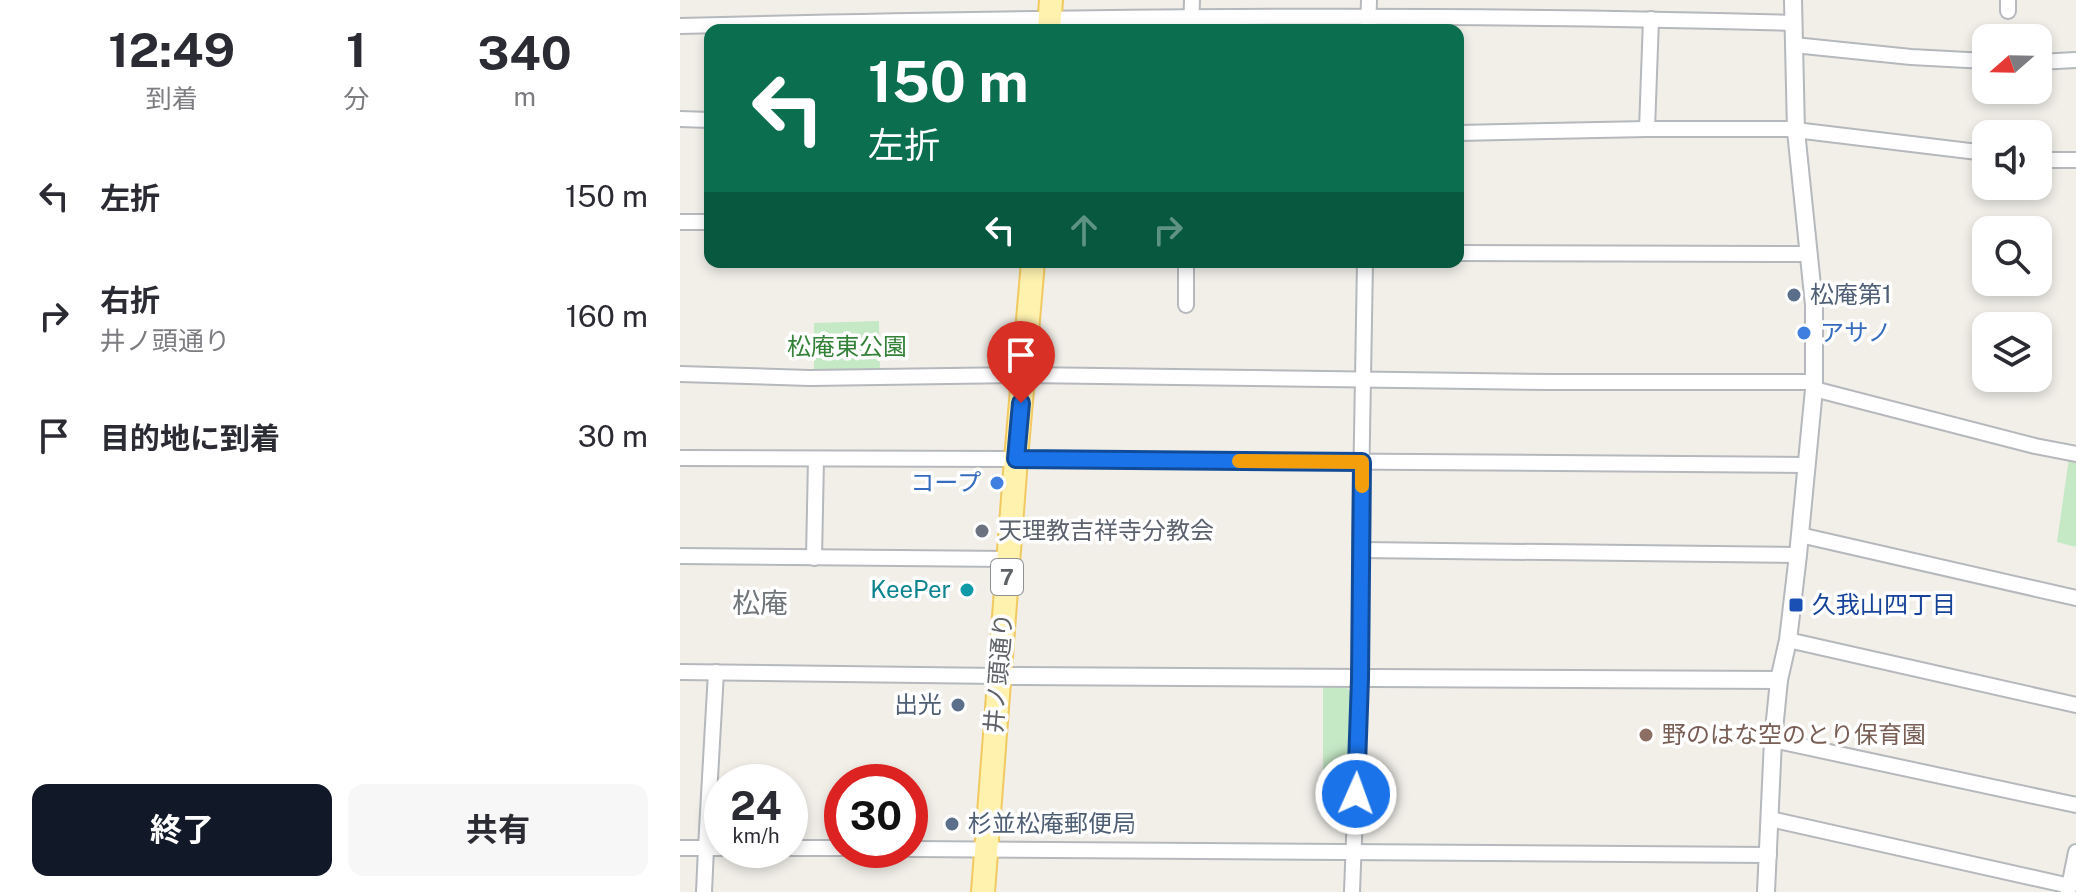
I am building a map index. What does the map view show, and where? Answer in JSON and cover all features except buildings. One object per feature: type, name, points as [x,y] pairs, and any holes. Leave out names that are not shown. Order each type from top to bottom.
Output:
[{"type":"main road","name":"井ノ頭通り","points":[[983,892],[1033,268]]},
{"type":"street","points":[[1191,23],[1192,0]]},
{"type":"street","points":[[1368,24],[1369,0]]},
{"type":"street","points":[[1766,892],[1773,740],[1798,555],[1814,386],[1814,305],[1796,131],[1793,0]]},
{"type":"street","points":[[754,24],[1050,16],[1191,23],[1368,24],[1651,19],[1793,23]]},
{"type":"street","points":[[1647,129],[1651,19]]},
{"type":"street","points":[[680,26],[704,25]]},
{"type":"street","points":[[1794,45],[1972,60]]},
{"type":"street","points":[[2052,61],[2076,60]]},
{"type":"street","points":[[680,119],[704,120]]},
{"type":"street","points":[[1464,133],[1787,129],[1972,151]]},
{"type":"street","points":[[2052,160],[2076,160]]},
{"type":"street","points":[[680,222],[704,222]]},
{"type":"street","points":[[1464,253],[1808,254]]},
{"type":"street","points":[[1186,268],[1186,305]]},
{"type":"street","points":[[1352,892],[1360,679],[1365,268]]},
{"type":"street","points":[[680,374],[810,378],[1024,375],[1814,386],[2020,442],[2076,454]]},
{"type":"street","points":[[680,458],[1807,465]]},
{"type":"street","points":[[814,558],[816,459]]},
{"type":"street","points":[[1800,535],[2076,598]]},
{"type":"street","points":[[1360,550],[1798,555]]},
{"type":"street","points":[[680,556],[1008,559]]},
{"type":"street","points":[[1788,640],[2076,705]]},
{"type":"street","points":[[680,672],[1779,680]]},
{"type":"street","points":[[711,764],[716,672]]},
{"type":"street","points":[[1773,740],[2076,805]]},
{"type":"street","points":[[1770,819],[2069,889],[2076,852]]},
{"type":"street","points":[[680,848],[704,848]]},
{"type":"street","points":[[928,849],[1769,855]]},
{"type":"street","points":[[704,892],[705,868]]},
{"type":"green space","name":"松庵東公園","points":[[879,321],[880,372],[814,374],[814,323]]},
{"type":"green space","points":[[2069,458],[2076,459],[2076,547],[2057,542]]},
{"type":"green space","points":[[1323,687],[1346,687],[1351,692],[1348,784],[1323,783]]},
{"type":"slow traffic","points":[[1239,461],[1362,462],[1362,486]]},
{"type":"place","name":"松庵第1","points":[[1794,295]]},
{"type":"place","name":"アサノ","points":[[1804,333]]},
{"type":"place","name":"コープ","points":[[997,483]]},
{"type":"place","name":"天理教吉祥寺分教会","points":[[982,531]]},
{"type":"place","name":"KeePer","points":[[967,590]]},
{"type":"place","name":"久我山四丁目","points":[[1796,605]]},
{"type":"place","name":"出光","points":[[958,705]]},
{"type":"place","name":"野のはな空のとり保育園","points":[[1646,735]]},
{"type":"place","name":"杉並松庵郵便局","points":[[952,824]]},
{"type":"district","name":"松庵","points":[[760,603]]},
{"type":"route","points":[[1021,403],[1016,459],[1362,462],[1356,794]]}]
